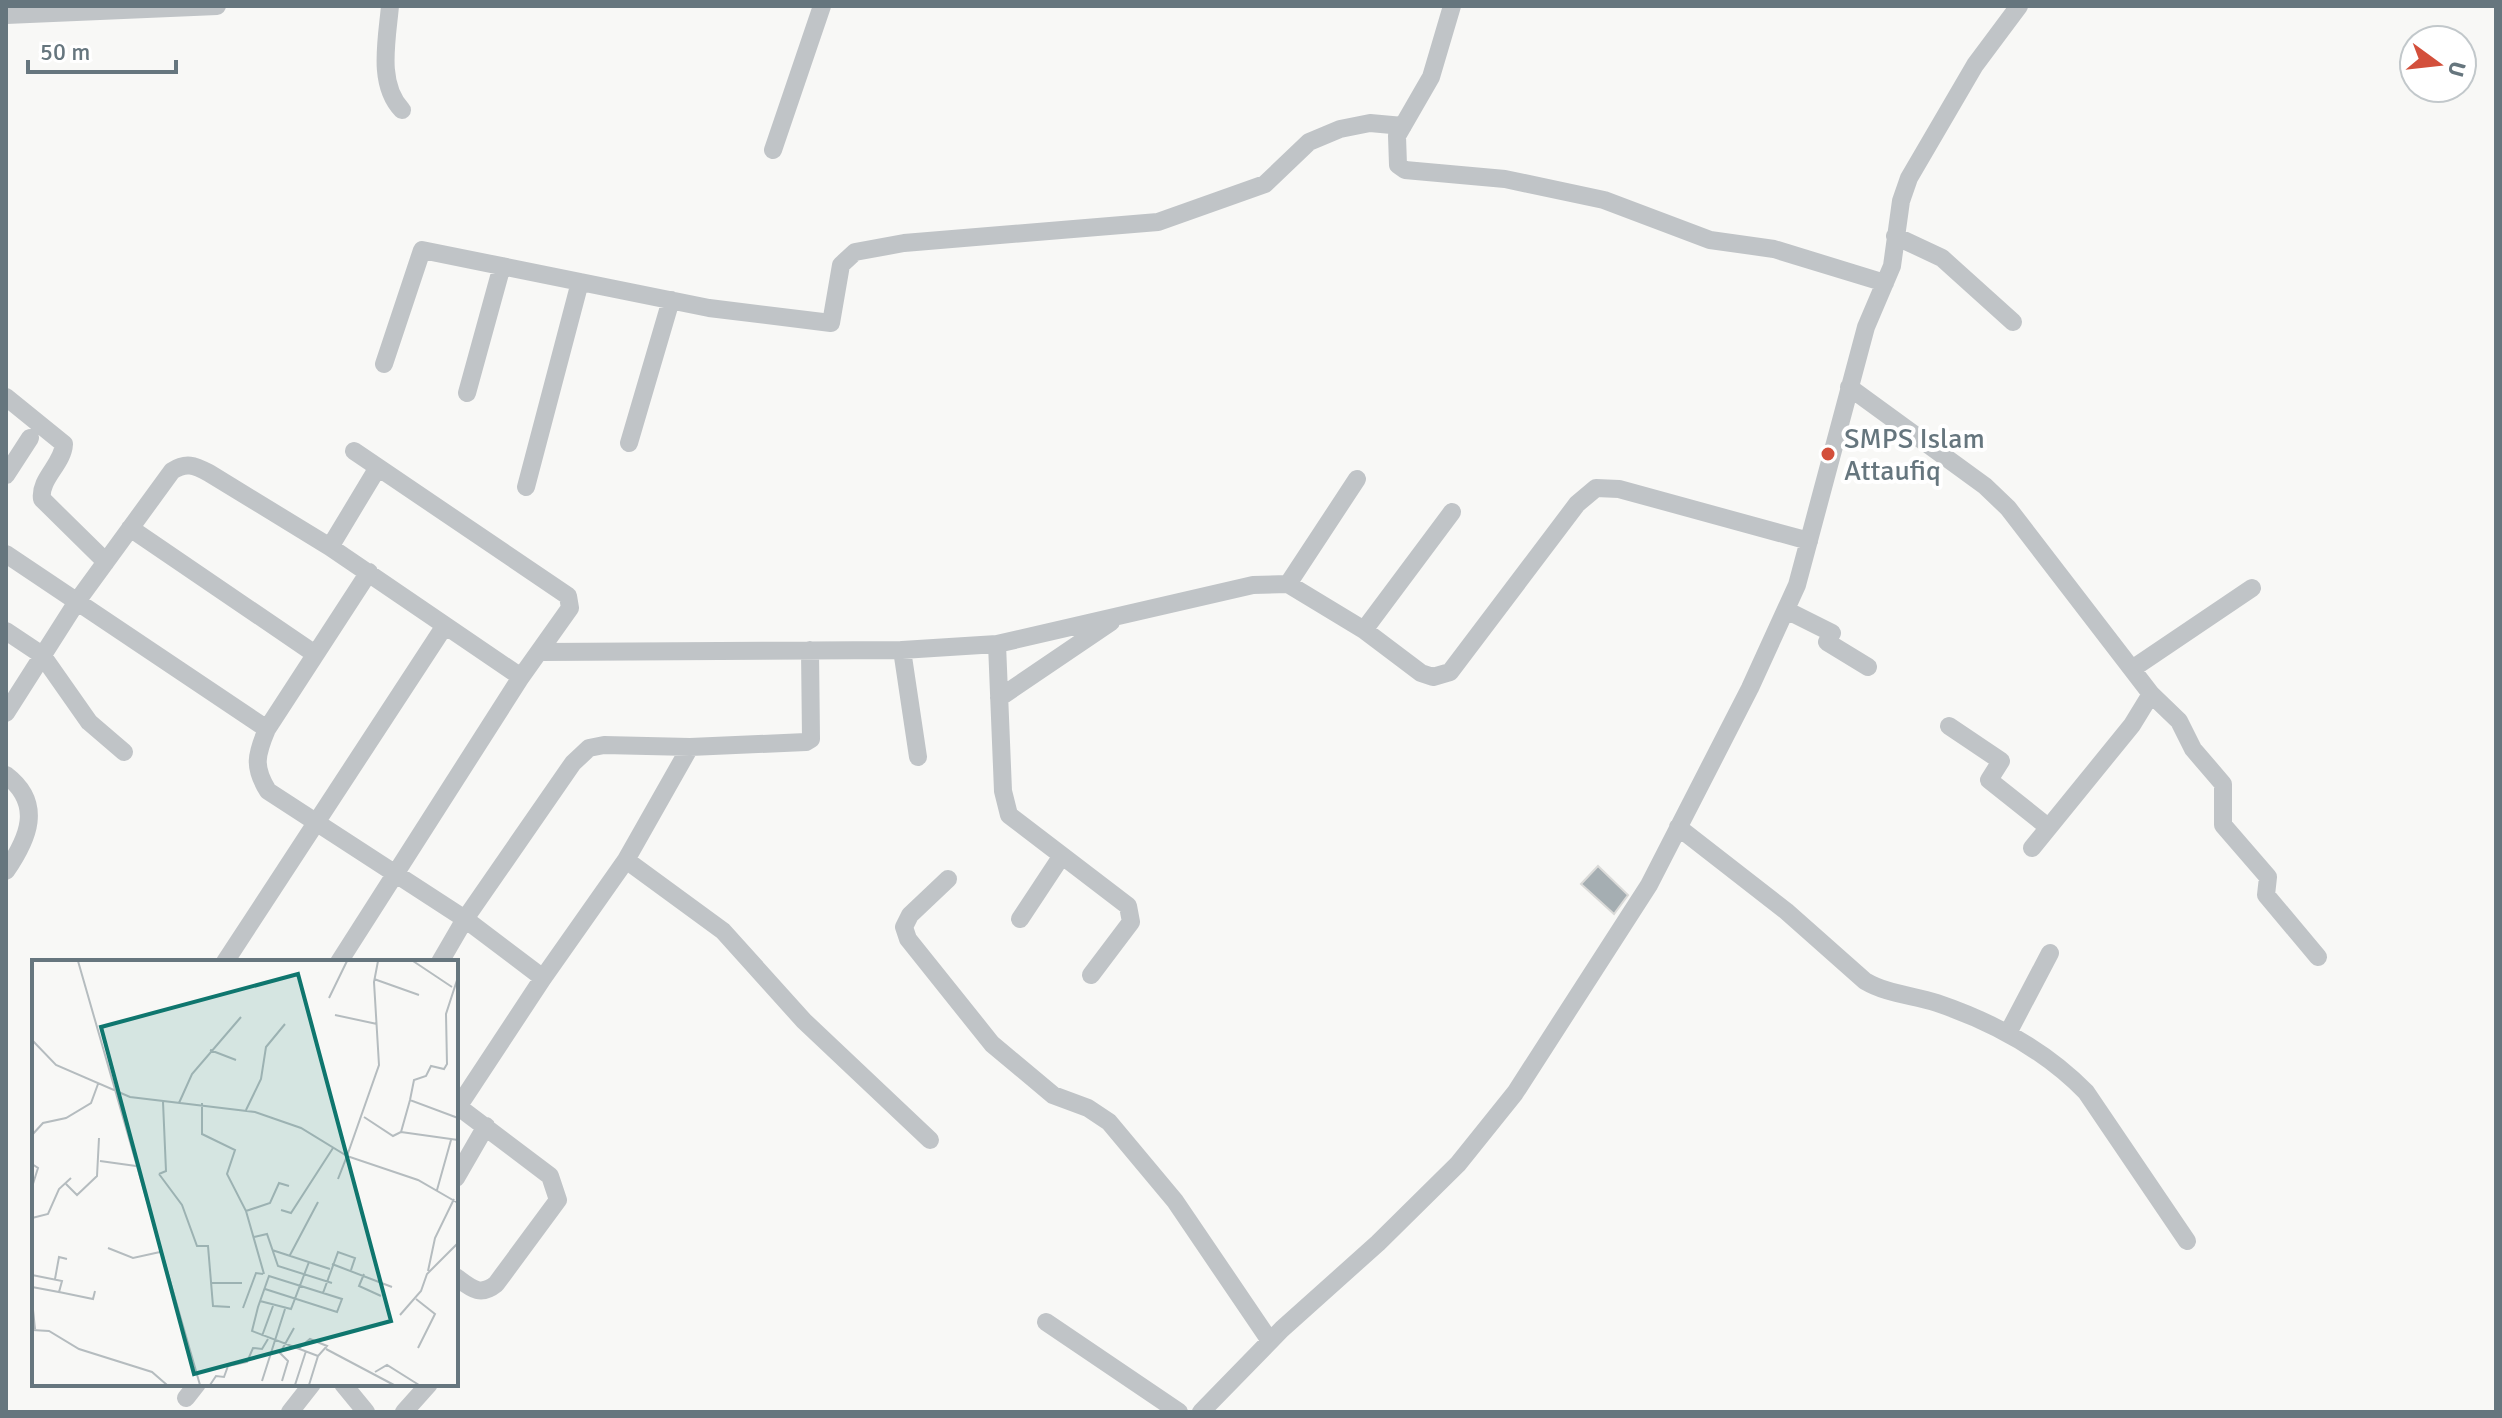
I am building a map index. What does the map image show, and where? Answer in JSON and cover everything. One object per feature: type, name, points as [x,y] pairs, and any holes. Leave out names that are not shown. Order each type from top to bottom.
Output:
[{"type":"street","points":[[6,15],[217,6]]},
{"type":"street","points":[[390,6],[387,82],[391,98],[402,110]]},
{"type":"street","points":[[773,150],[822,6]]},
{"type":"street","points":[[1452,6],[1431,77],[1397,136],[1398,165],[1415,174],[1505,179],[1604,200],[1710,240],[1774,249],[1885,283]]},
{"type":"street","points":[[1201,1412],[1270,1341],[1458,1164],[1515,1093],[1649,885],[1786,610],[1809,541],[1866,327],[1892,266],[1895,236],[1909,178],[1975,65],[2019,6]]},
{"type":"street","points":[[384,364],[422,250],[671,300],[831,323],[841,265],[855,252],[904,243],[1158,222],[1265,184],[1309,142],[1340,129],[1370,123],[1403,126]]},
{"type":"street","points":[[1895,236],[1942,258],[2013,322]]},
{"type":"street","points":[[467,393],[502,266]]},
{"type":"street","points":[[526,487],[580,282]]},
{"type":"street","points":[[629,443],[671,300]]},
{"type":"street","points":[[1849,387],[1985,486],[2008,508],[2151,694],[2179,721],[2193,749],[2223,784],[2223,825],[2268,877],[2266,895],[2318,957]]},
{"type":"street","points":[[6,397],[64,444],[63,454],[40,493],[96,553]]},
{"type":"street","points":[[6,475],[30,438]]},
{"type":"street","points":[[340,960],[521,677],[570,608],[568,596],[354,451]]},
{"type":"street","points":[[6,713],[78,600],[96,553],[130,528],[172,471],[193,465],[369,572],[444,627],[521,677]]},
{"type":"street","points":[[330,547],[377,469]]},
{"type":"street","points":[[1288,584],[1357,479]]},
{"type":"street","points":[[541,652],[902,650],[997,644],[1253,585],[1288,584],[1364,630],[1421,673],[1433,677],[1450,672],[1577,504],[1596,488],[1619,489],[1809,541]]},
{"type":"street","points":[[1364,630],[1452,512]]},
{"type":"street","points":[[130,528],[315,654]]},
{"type":"street","points":[[6,554],[267,729]]},
{"type":"street","points":[[369,572],[267,729],[257,754],[256,771],[268,791],[465,919],[543,978]]},
{"type":"street","points":[[2132,669],[2252,588]]},
{"type":"street","points":[[1786,610],[1832,633],[1827,642],[1868,667]]},
{"type":"street","points":[[999,698],[1120,616]]},
{"type":"street","points":[[226,960],[444,627]]},
{"type":"street","points":[[6,631],[42,655],[89,722],[124,752]]},
{"type":"street","points":[[997,644],[1004,802],[1018,825],[1128,906],[1131,913],[1131,922],[1091,975]]},
{"type":"street","points":[[441,960],[465,919],[573,763],[589,748],[604,745],[690,747],[806,742],[811,739],[810,650]]},
{"type":"street","points":[[902,650],[918,757]]},
{"type":"street","points":[[2032,848],[2132,725],[2151,694]]},
{"type":"street","points":[[1949,726],[2001,761],[1989,780],[2048,827]]},
{"type":"street","points":[[458,1105],[626,860],[690,747]]},
{"type":"street","points":[[6,775],[16,782],[26,801],[30,819],[27,840],[6,871]]},
{"type":"street","points":[[1678,827],[1786,911],[1865,981],[1880,990],[1934,1002],[2008,1033],[2066,1072],[2086,1092],[2187,1241]]},
{"type":"street","points":[[1020,919],[1061,857]]},
{"type":"street","points":[[626,860],[723,931],[804,1021],[930,1140]]},
{"type":"street","points":[[948,879],[910,915],[904,927],[908,939],[992,1044],[1053,1095],[1088,1108],[1109,1122],[1175,1201],[1270,1341]]},
{"type":"street","points":[[2008,1033],[2050,953]]},
{"type":"street","points":[[458,1107],[550,1176],[558,1200],[496,1284],[487,1291],[475,1291],[458,1278]]},
{"type":"street","points":[[458,1175],[486,1126]]},
{"type":"street","points":[[1046,1322],[1179,1412]]},
{"type":"street","points":[[290,1412],[310,1386]]},
{"type":"street","points":[[345,1386],[366,1412]]},
{"type":"street","points":[[404,1412],[427,1386]]},
{"type":"building","points":[[1598,866],[1628,895],[1614,914],[1581,884]]},
{"type":"place","name":"SMPS Islam Attaufiq","points":[[1828,454]]}]
